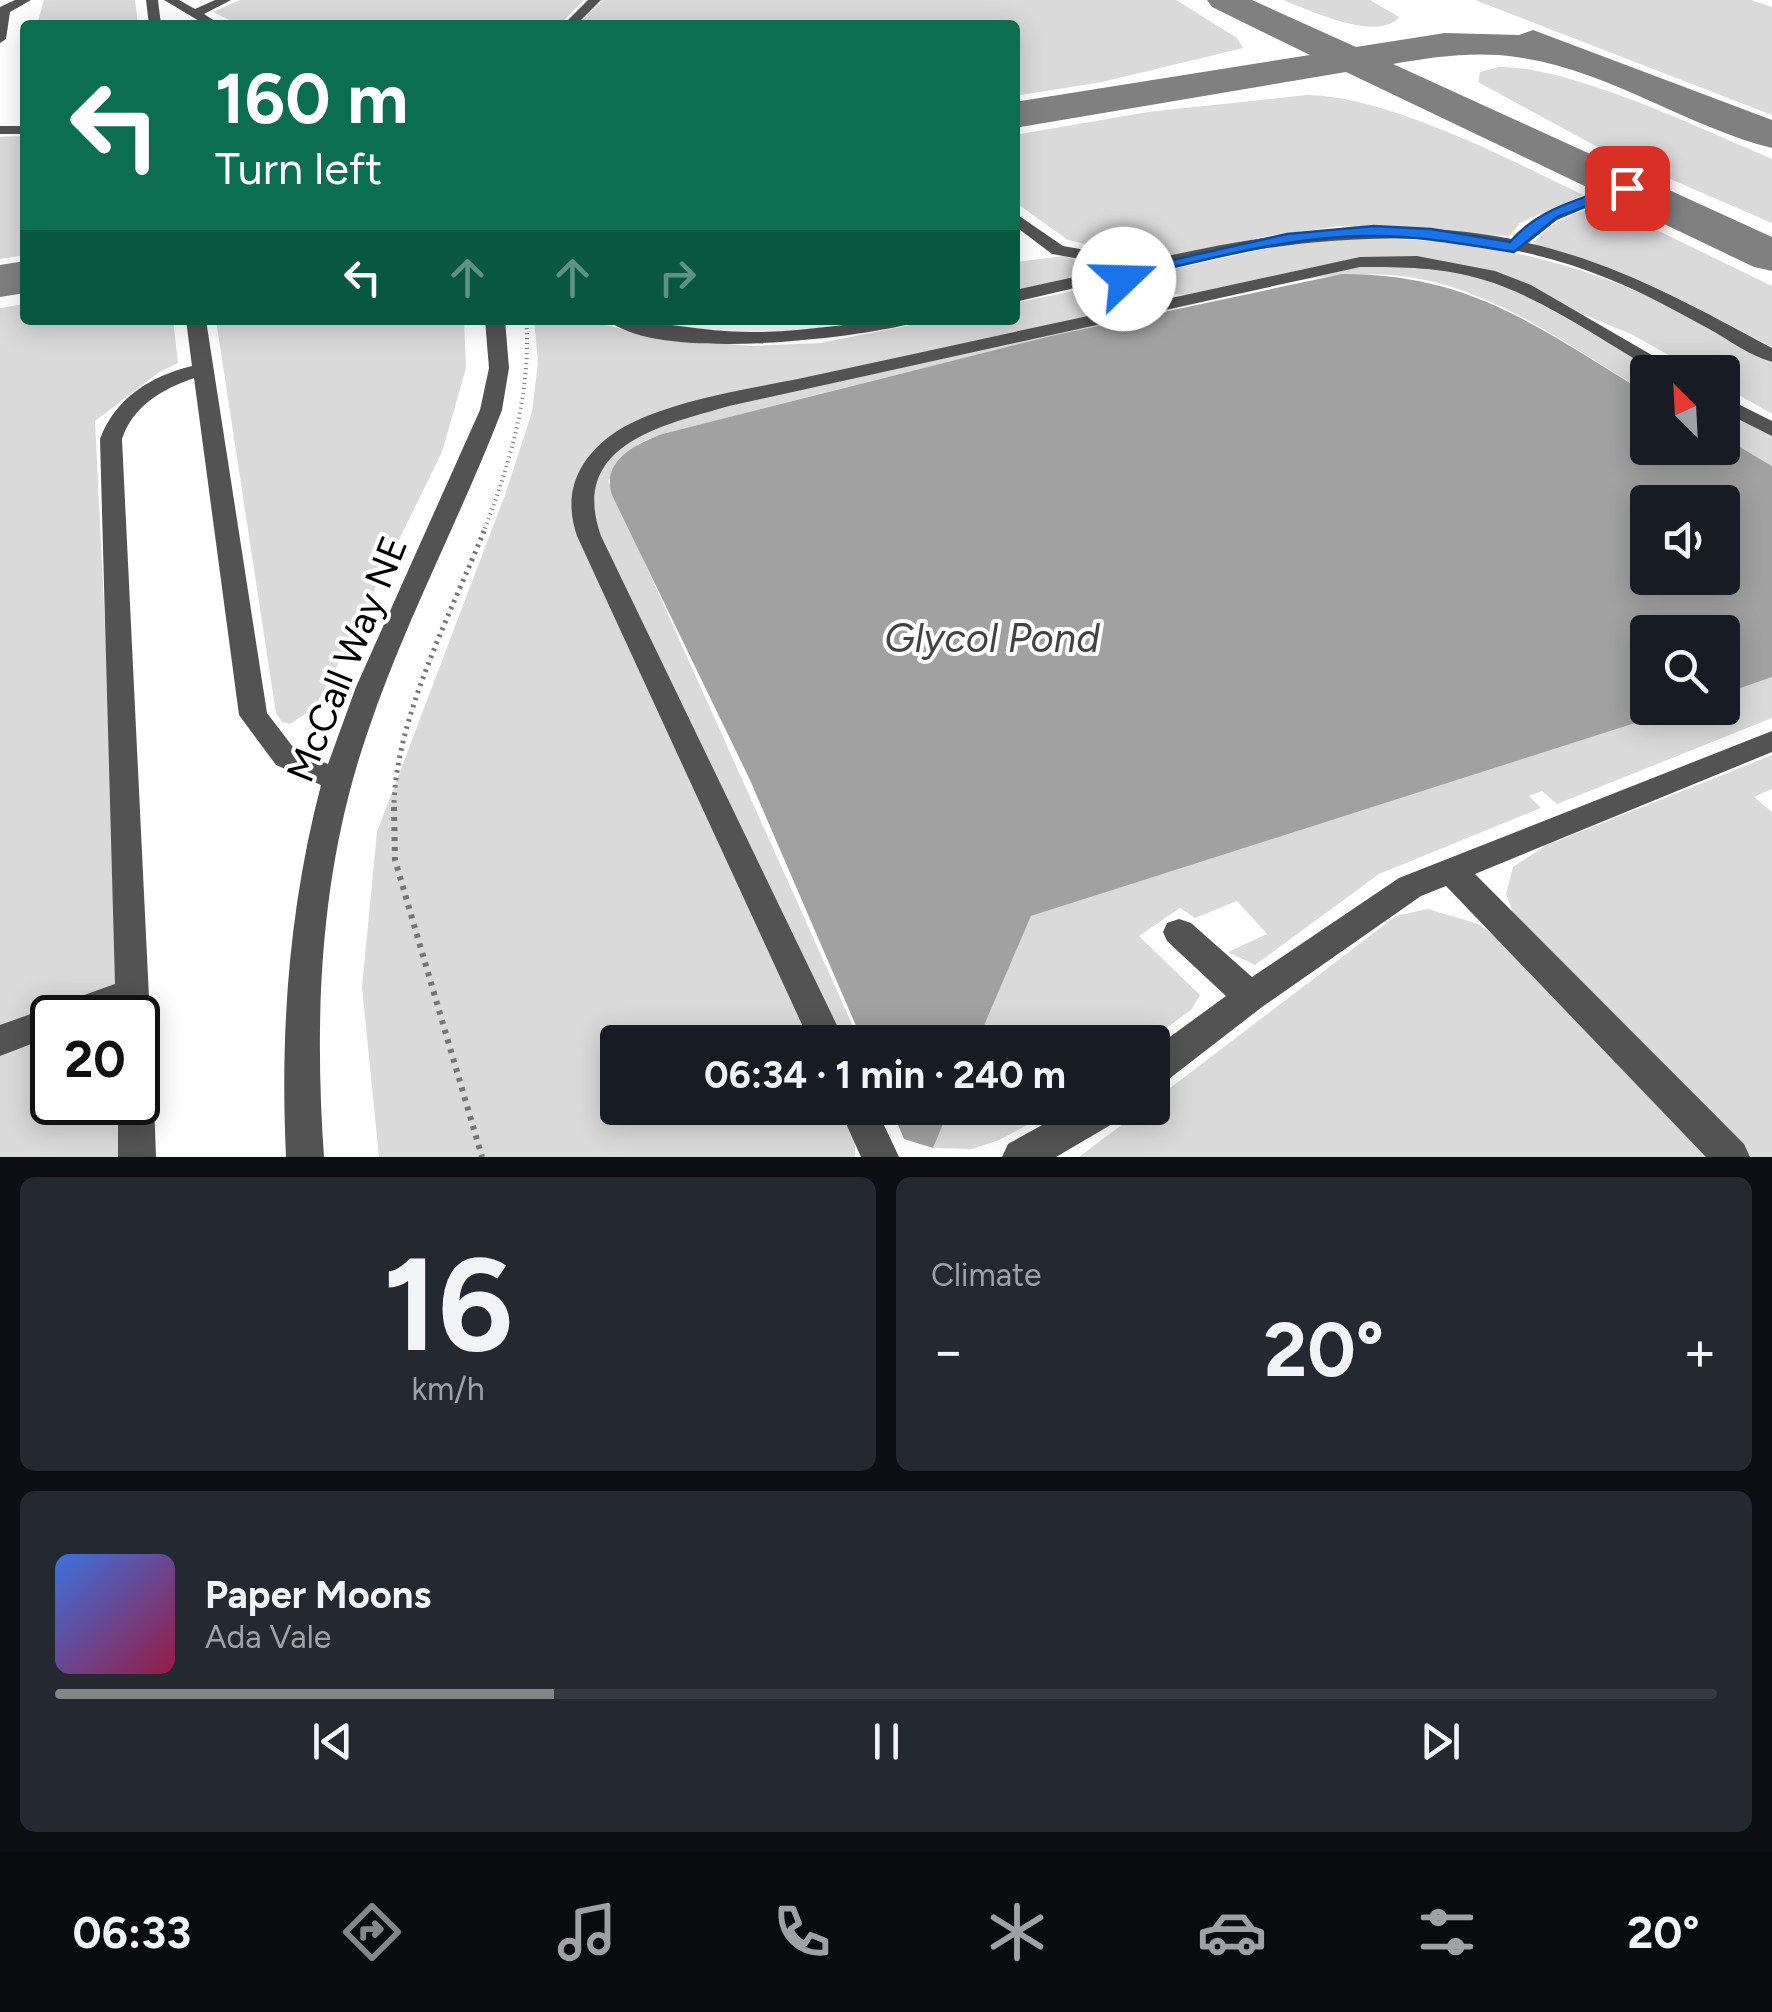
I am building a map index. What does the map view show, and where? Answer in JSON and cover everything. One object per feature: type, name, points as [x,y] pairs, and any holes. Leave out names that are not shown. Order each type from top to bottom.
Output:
[{"type":"street","points":[[0,40],[4,10],[26,0]]},
{"type":"street","points":[[170,0],[205,20]]},
{"type":"street","points":[[193,14],[225,0]]},
{"type":"street","points":[[574,20],[595,0]]},
{"type":"street","points":[[1514,247],[1528,230],[1552,214],[1627,188]]},
{"type":"street","points":[[1020,222],[1058,250],[1094,258],[1156,304]]},
{"type":"street","points":[[1020,295],[1287,238],[1374,231],[1431,234],[1514,247],[1591,266],[1772,356]]},
{"type":"street","points":[[819,1025],[582,516],[582,490],[592,466],[616,442],[642,426],[680,412],[1360,262],[1438,263],[1474,271],[1524,289],[1641,355]]},
{"type":"street","points":[[197,325],[253,714],[286,758],[338,780]]},
{"type":"street","name":"McCall Way NE","points":[[304,1157],[300,1087],[304,962],[312,887],[338,780],[360,718],[491,410],[499,368],[495,325]]},
{"type":"street","points":[[643,325],[692,335],[759,339],[822,335],[876,325]]},
{"type":"street","points":[[132,995],[111,439],[118,420],[148,394],[173,377],[203,368]]},
{"type":"street","points":[[1740,412],[1772,430]]},
{"type":"street","points":[[1170,1058],[1250,997],[1410,887],[1772,742]]},
{"type":"street","points":[[1450,869],[1732,1157]]},
{"type":"street","points":[[1179,932],[1250,997]]},
{"type":"street","points":[[0,1042],[30,1030]]},
{"type":"street","points":[[137,1125],[138,1157]]},
{"type":"street","points":[[865,1125],[880,1157]]},
{"type":"street","points":[[1021,1157],[1077,1125]]},
{"type":"path","points":[[482,1157],[395,860],[394,782],[418,696],[487,522],[522,402],[529,354],[526,325]]},
{"type":"shaded area","points":[[44,0],[135,0],[137,20],[38,20]]},
{"type":"shaded area","points":[[240,0],[584,0],[564,20],[230,20],[213,12]]},
{"type":"shaded area","points":[[603,0],[1176,0],[1237,38],[1243,48],[1102,82],[1020,95],[1020,20],[582,20]]},
{"type":"shaded area","points":[[1283,0],[1370,0],[1399,17],[1389,24],[1360,26]]},
{"type":"shaded area","points":[[1475,0],[1751,0],[1772,7],[1772,115]]},
{"type":"shaded area","points":[[1499,67],[1528,69],[1599,88],[1772,159],[1772,223],[1601,149],[1478,82],[1480,72]]},
{"type":"shaded area","points":[[1307,95],[1339,98],[1447,132],[1583,195],[1520,223],[1509,236],[1341,226],[1273,235],[1140,263],[1125,262],[1094,246],[1068,240],[1020,206],[1020,134],[1148,112]]},
{"type":"shaded area","points":[[20,136],[20,256],[0,259],[0,137]]},
{"type":"shaded area","points":[[1603,204],[1772,286],[1772,347],[1630,276],[1539,248],[1534,243],[1557,222]]},
{"type":"shaded area","points":[[1343,238],[1441,242],[1537,258],[1622,285],[1772,363],[1772,414],[1740,396],[1740,355],[1669,355],[1631,334],[1463,265],[1327,264],[1185,295],[1160,292],[1146,280],[1150,274],[1274,247]]},
{"type":"shaded area","points":[[1064,256],[1087,263],[1086,275],[1020,289],[1020,261]]},
{"type":"shaded area","points":[[1368,264],[1452,269],[1519,292],[1632,355],[1630,383],[1540,327],[1484,299],[1425,280],[1357,274],[1256,289],[662,434],[639,443],[608,481],[852,1025],[836,1025],[592,521],[594,484],[603,461],[641,434],[698,412]]},
{"type":"shaded area","points":[[1108,284],[1129,292],[1133,303],[1119,310],[692,404],[603,445],[577,530],[806,1025],[600,1025],[600,1125],[852,1125],[855,1157],[379,1157],[362,987],[377,832],[505,495],[532,412],[538,362],[534,325],[606,325],[659,339],[753,346],[821,343],[911,325],[1020,325],[1020,302]]},
{"type":"shaded area","points":[[20,305],[20,325],[174,325],[178,363],[158,373],[95,421],[123,995],[30,995],[30,1125],[129,1125],[130,1157],[0,1157],[0,308]]},
{"type":"shaded area","points":[[217,325],[464,325],[466,368],[442,452],[314,708],[290,724],[282,722],[276,713]]},
{"type":"shaded area","points":[[1740,417],[1772,435],[1772,466],[1740,447]]},
{"type":"shaded area","points":[[1772,674],[1772,718],[1557,804],[1542,791],[1529,796],[1541,808],[1379,874],[1255,965],[1228,952],[1267,934],[1237,901],[1195,918],[1180,908],[1139,936],[1200,995],[1191,1010],[1170,1025],[984,1025],[1031,916],[1630,721],[1630,725],[1740,725],[1740,684]]},
{"type":"shaded area","points":[[1772,755],[1772,789],[1754,797],[1772,812],[1772,1157],[1751,1157],[1515,918],[1506,894],[1513,867],[1545,846]]},
{"type":"shaded area","points":[[1428,909],[1478,924],[1515,950],[1714,1157],[1079,1157],[1121,1125],[1170,1125],[1170,1088],[1396,916]]},
{"type":"shaded area","points":[[943,1125],[1028,1125],[972,1149],[933,1148]]},
{"type":"water","name":"Glycol Pond","points":[[1342,274],[1389,276],[1430,284],[1504,309],[1630,383],[1630,465],[1740,465],[1740,447],[1772,466],[1772,677],[1740,688],[1740,615],[1630,615],[1630,725],[1031,916],[984,1025],[856,1025],[750,780],[612,495],[611,473],[622,456],[662,434],[1051,336]]},
{"type":"water","points":[[898,1125],[943,1125],[933,1148],[904,1139]]},
{"type":"taxiway","points":[[1224,0],[1351,59]]},
{"type":"taxiway","points":[[1533,41],[1578,59]]},
{"type":"taxiway","points":[[1351,59],[1445,44],[1515,45],[1578,59]]},
{"type":"taxiway","points":[[1020,114],[1351,59]]},
{"type":"taxiway","points":[[1351,59],[1772,256]]},
{"type":"taxiway","points":[[1578,59],[1772,135]]},
{"type":"taxiway","points":[[0,281],[20,278]]},
{"type":"route","points":[[1124,279],[1119,274],[1287,238],[1374,231],[1431,234],[1514,247],[1528,230],[1552,214],[1627,188]]}]
